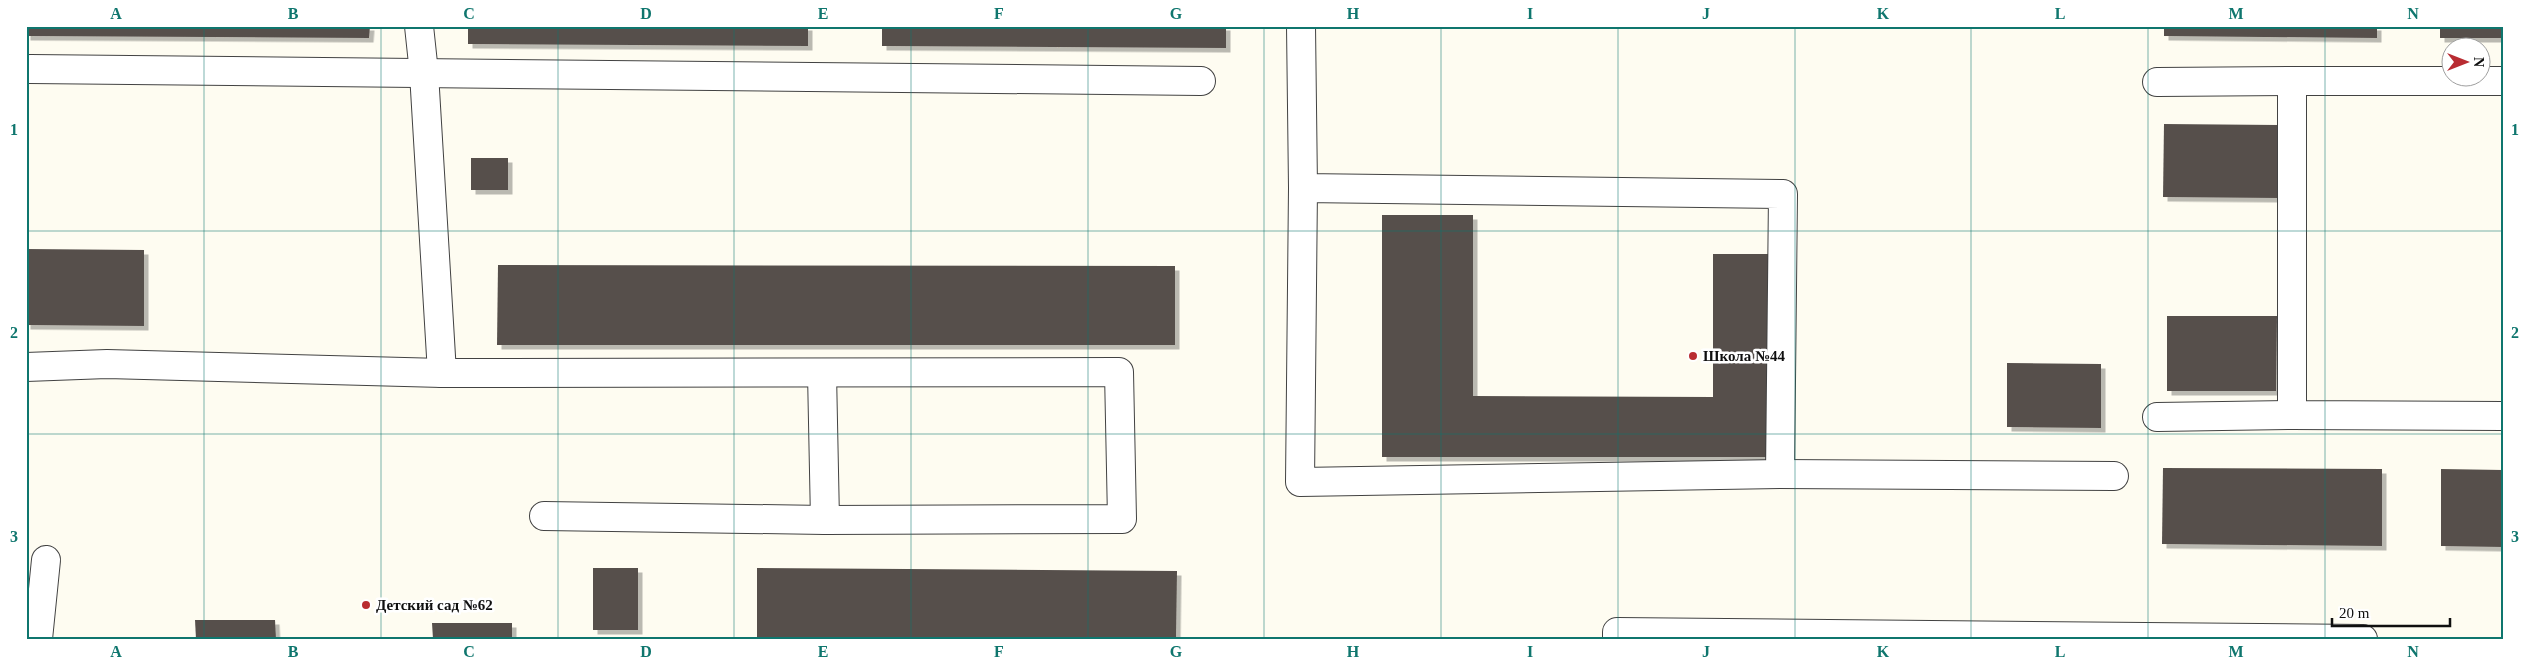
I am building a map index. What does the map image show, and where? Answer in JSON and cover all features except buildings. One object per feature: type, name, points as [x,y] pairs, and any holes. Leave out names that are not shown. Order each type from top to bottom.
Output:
[{"type":"lane","points":[[419,26],[424,72],[442,373]]},
{"type":"lane","points":[[1301,26],[1303,188],[1300,482],[1780,474],[2114,476]]},
{"type":"lane","points":[[30,69],[1201,81]]},
{"type":"lane","points":[[2157,82],[2503,80]]},
{"type":"lane","points":[[2292,81],[2292,415]]},
{"type":"lane","points":[[1303,188],[1782,194],[1780,474]]},
{"type":"lane","points":[[26,367],[107,364],[442,373],[822,374],[1118,372],[1122,519],[825,520],[544,516]]},
{"type":"lane","points":[[822,374],[825,520]]},
{"type":"lane","points":[[2157,417],[2292,415],[2503,416]]},
{"type":"lane","points":[[38,639],[46,560]]},
{"type":"lane","points":[[1617,639],[1617,632],[2362,639]]},
{"type":"place","name":"Школа №44","points":[[1693,356]]},
{"type":"place","name":"Детский сад №62","points":[[366,605]]}]
